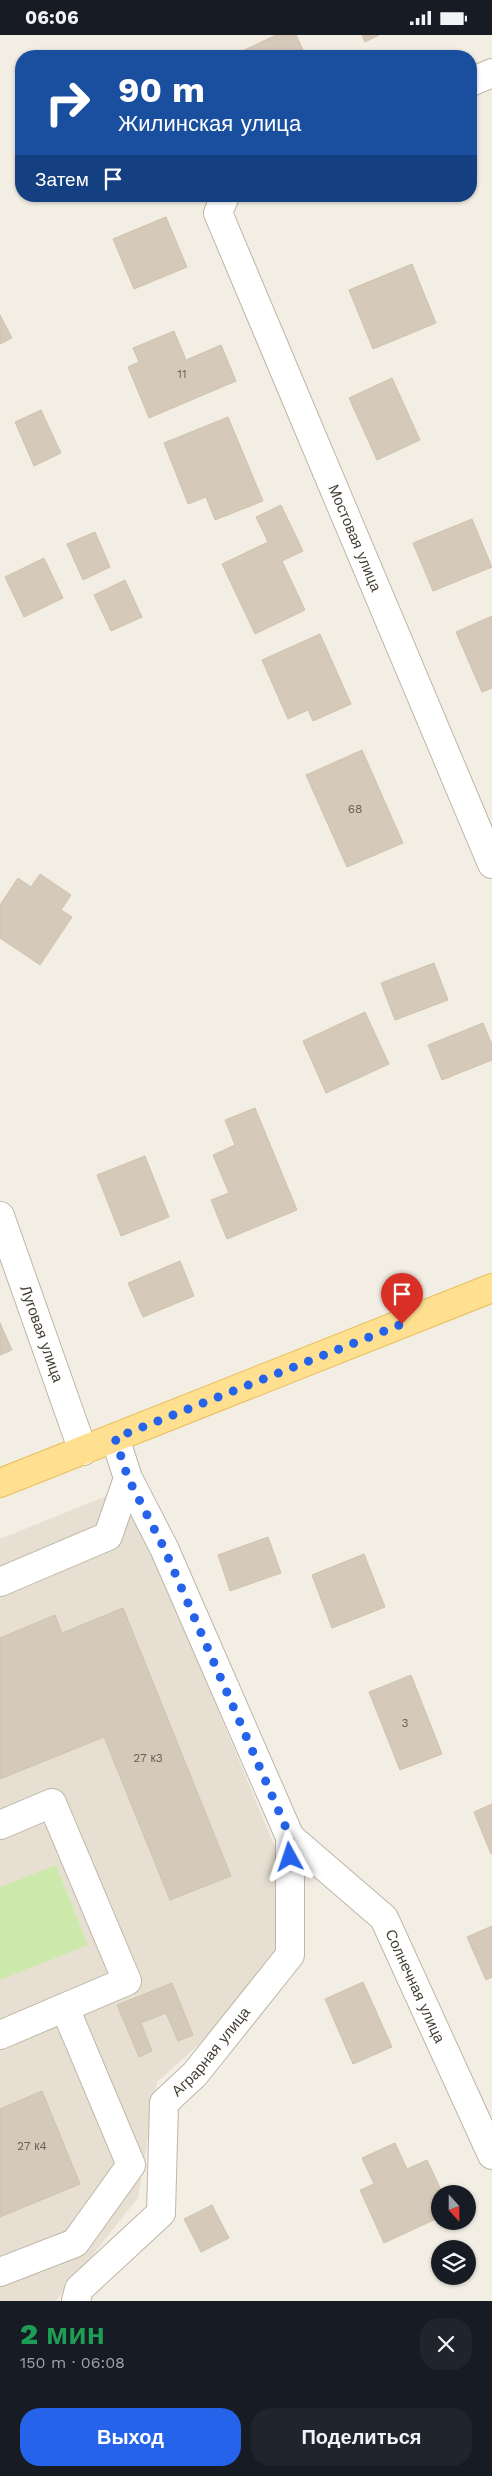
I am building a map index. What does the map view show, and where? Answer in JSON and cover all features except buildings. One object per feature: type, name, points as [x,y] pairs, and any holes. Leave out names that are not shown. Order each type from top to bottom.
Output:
[{"type":"main road","points":[[0,1483],[492,1289]]},
{"type":"street","points":[[477,79],[492,73]]},
{"type":"street","name":"Мостовая улица","points":[[222,205],[492,864]]},
{"type":"street","name":"Луговая улица","points":[[0,1216],[83,1451]]},
{"type":"street","name":"Солнечная улица","points":[[115,1438],[128,1478],[164,1548],[290,1837],[384,1918],[492,2155]]},
{"type":"street","points":[[0,1582],[108,1536],[128,1478]]},
{"type":"street","points":[[0,1825],[52,1803],[127,1981],[0,2035]]},
{"type":"street","name":"Аграрная улица","points":[[76,2301],[79,2289],[160,2213],[164,2103],[195,2074],[290,1955],[290,1837]]},
{"type":"street","points":[[0,2272],[75,2243],[131,2165],[65,2008]]},
{"type":"shaded area","points":[[119,1491],[157,1563],[277,1852],[279,1947],[223,2023],[157,2082],[138,2198],[56,2301],[0,2301],[0,1539]]},
{"type":"green space","points":[[56,1865],[88,1945],[0,1980],[0,1887]]},
{"type":"route","points":[[290,1857],[290,1837],[164,1548],[128,1478],[115,1438],[402,1324]]}]
